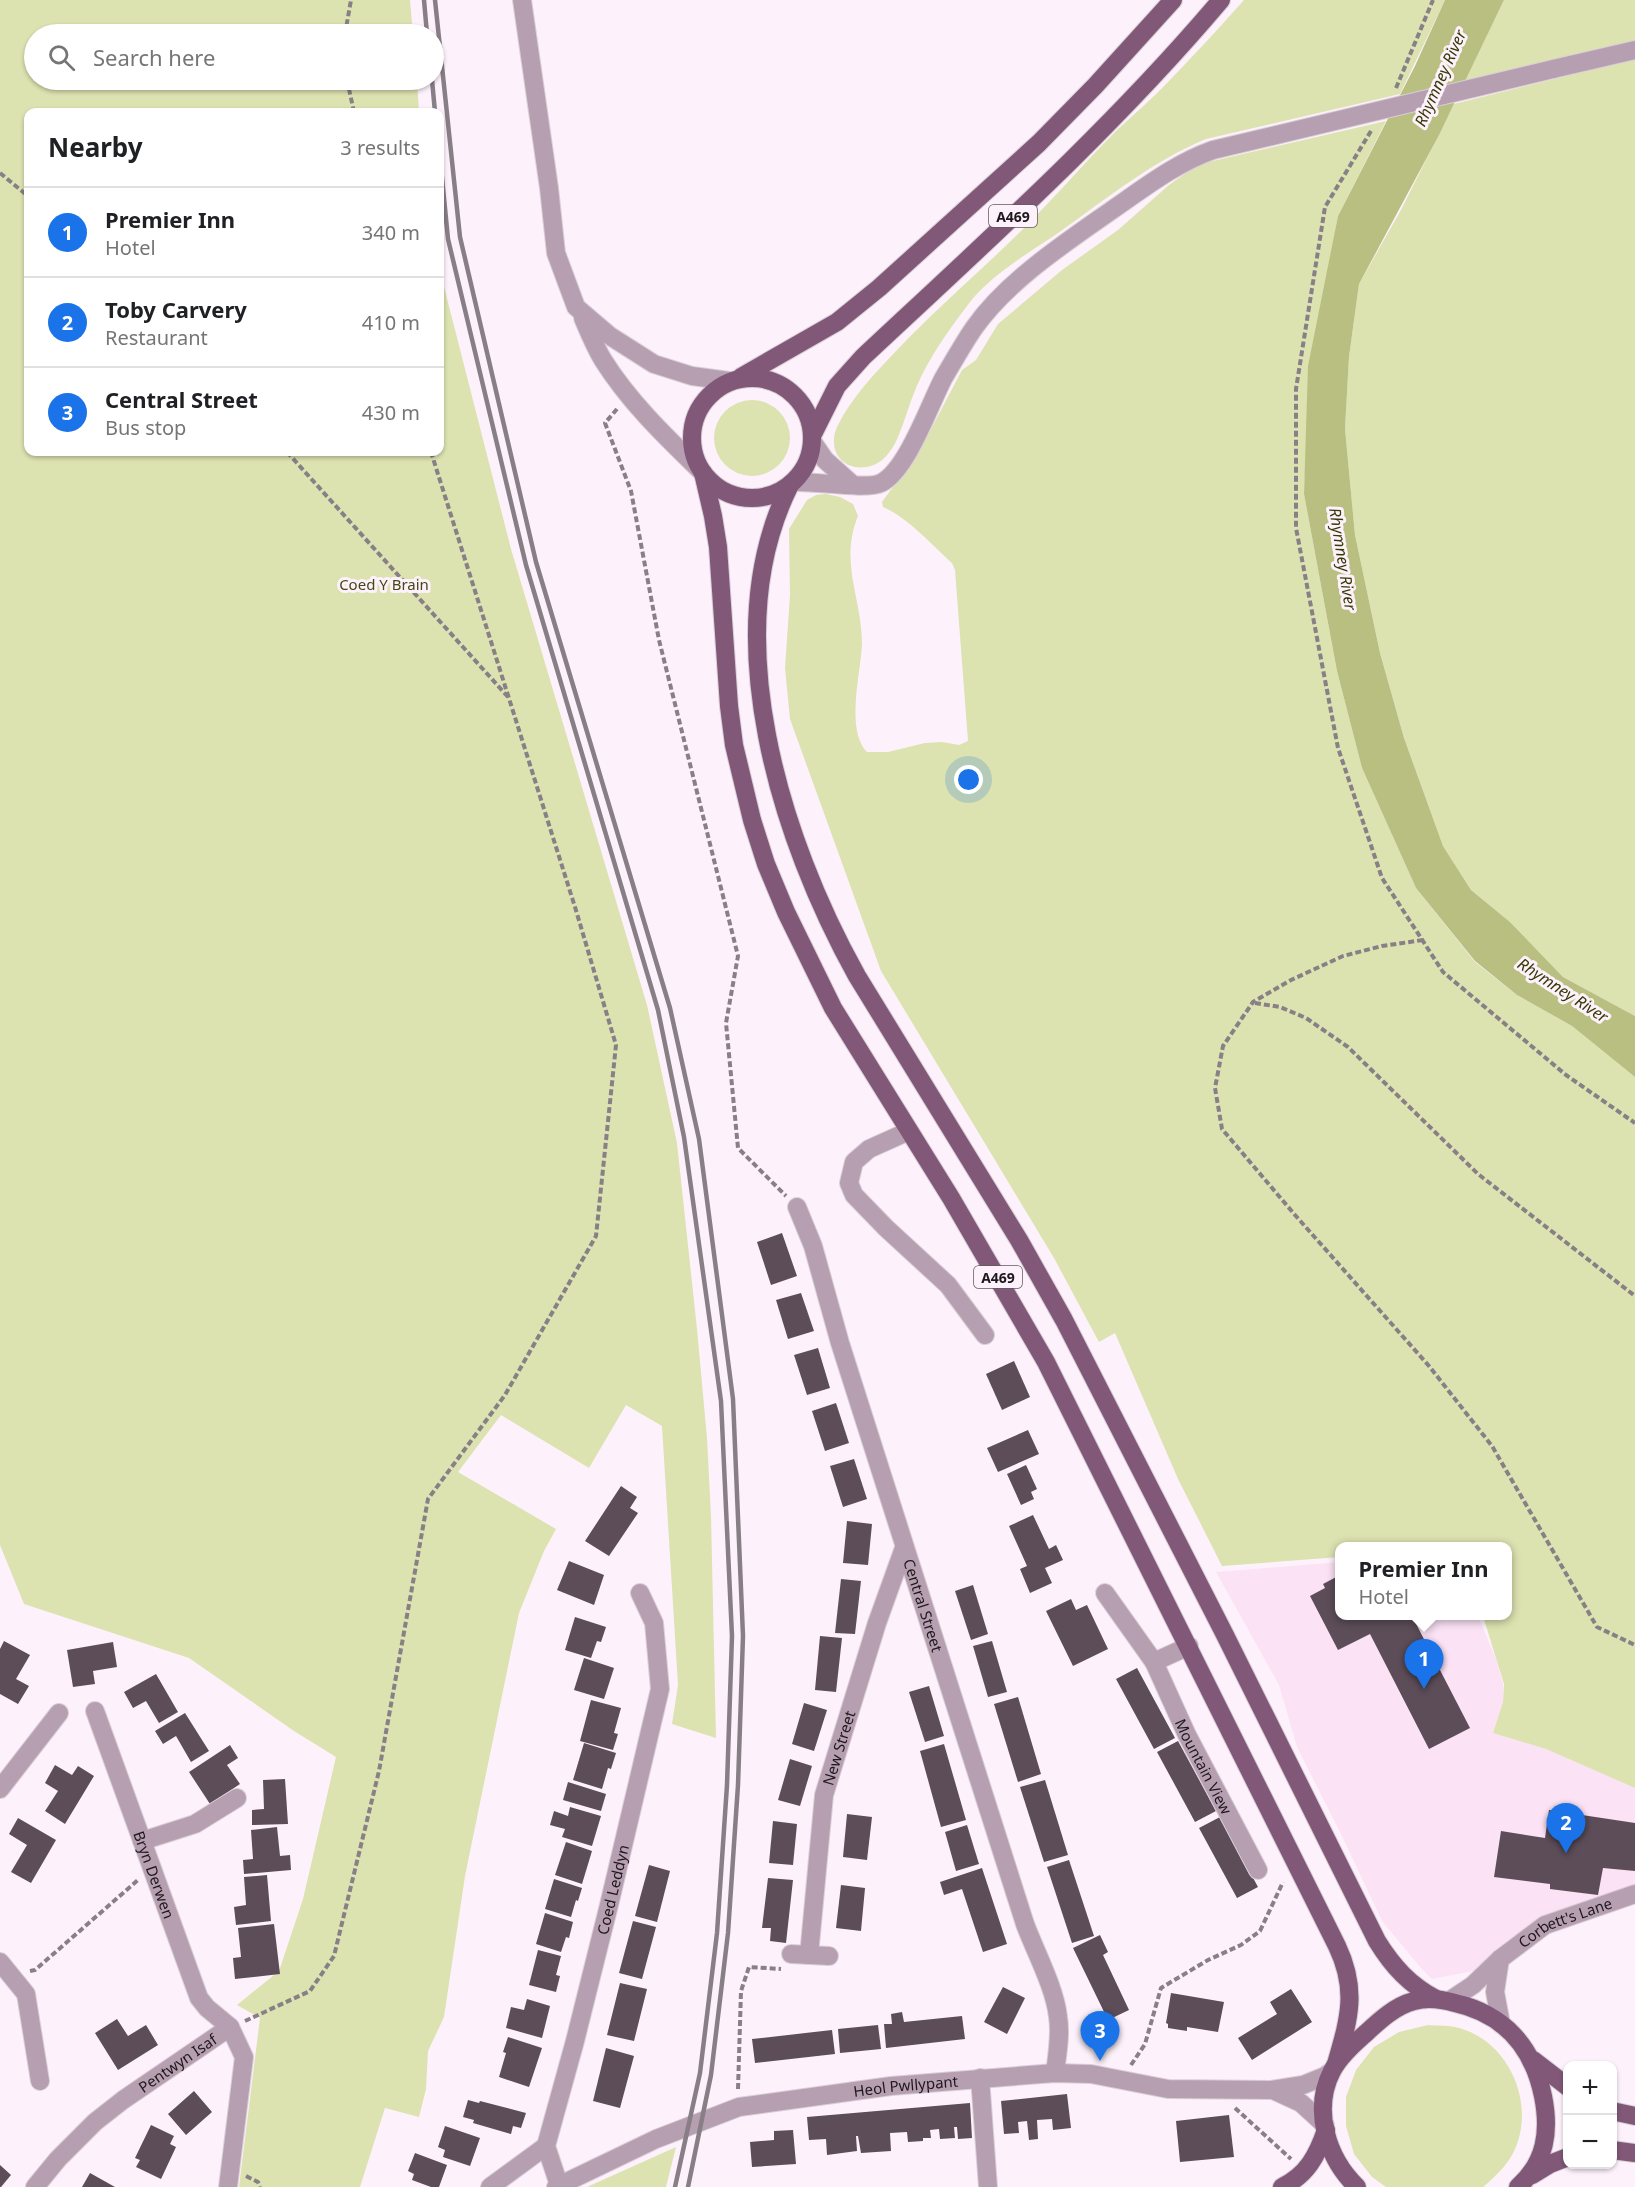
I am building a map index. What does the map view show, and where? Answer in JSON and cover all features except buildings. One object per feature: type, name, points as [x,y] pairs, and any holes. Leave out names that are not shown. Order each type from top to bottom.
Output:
[{"type":"main road","name":"A469","points":[[1173,0],[1095,86],[1039,143],[879,288],[837,322],[718,387],[708,396],[694,421],[693,452],[703,472],[714,516],[731,726],[744,789],[762,853],[786,912],[828,998],[984,1254],[1046,1362],[1344,1960],[1350,1980],[1351,1997],[1345,2033],[1334,2068]]},
{"type":"main road","name":"A469","points":[[1221,0],[1184,43],[1103,128],[1032,198],[862,357],[837,386],[822,413],[812,439],[807,464],[792,484],[776,515],[762,569],[758,651],[763,708],[776,773],[801,855],[816,895],[835,935],[866,990],[1019,1240],[1064,1320],[1225,1635],[1377,1941],[1388,1959],[1407,1980],[1424,1992],[1443,2000]]},
{"type":"main road","points":[[735,379],[768,380],[782,386],[805,409],[810,422],[812,439]]},
{"type":"main road","points":[[703,472],[721,488],[747,498],[770,496],[792,484]]},
{"type":"main road","points":[[1357,2187],[1335,2161],[1325,2128],[1324,2098],[1334,2068],[1360,2039],[1389,2013],[1411,2002],[1443,2000],[1479,2010],[1501,2024],[1517,2038],[1531,2059],[1541,2087],[1546,2129],[1544,2148],[1537,2164],[1523,2183]]},
{"type":"main road","points":[[1531,2059],[1563,2083]]},
{"type":"main road","points":[[1617,2112],[1635,2116]]},
{"type":"main road","points":[[1282,2187],[1305,2172],[1316,2156],[1325,2128]]},
{"type":"main road","points":[[1617,2151],[1635,2153]]},
{"type":"main road","points":[[1523,2183],[1550,2164],[1563,2159]]},
{"type":"street","points":[[522,0],[556,253],[576,307],[610,336],[654,364],[692,376],[735,379]]},
{"type":"street","points":[[792,484],[870,486],[879,484],[896,471],[906,456],[943,380],[983,316],[1010,288],[1058,250],[1182,163],[1213,150],[1635,50]]},
{"type":"street","points":[[581,313],[600,356],[628,394],[652,422],[703,472]]},
{"type":"street","points":[[812,439],[825,460],[853,485]]},
{"type":"street","points":[[909,1131],[869,1149],[854,1162],[849,1183],[854,1195],[886,1228],[948,1285],[985,1335]]},
{"type":"street","name":"Central Street","points":[[797,1207],[813,1246],[840,1342],[904,1548],[1025,1924],[1054,1998],[1059,2032],[1055,2073]]},
{"type":"street","name":"New Street","points":[[794,1959],[824,1795],[877,1623],[904,1548]]},
{"type":"street","name":"Coed Leddyn","points":[[546,2145],[575,2041],[660,1689],[654,1623],[640,1593]]},
{"type":"street","name":"Mountain View","points":[[1106,1593],[1154,1662],[1187,1735],[1258,1870]]},
{"type":"street","points":[[1154,1662],[1189,1646]]},
{"type":"street","name":"Bryn Derwen","points":[[95,1712],[199,1998],[207,2008],[231,2027]]},
{"type":"street","points":[[0,1790],[59,1713]]},
{"type":"street","points":[[142,1841],[195,1824],[237,1798]]},
{"type":"street","name":"Corbett's Lane","points":[[1443,2000],[1473,1985],[1500,1959],[1545,1925],[1635,1895]]},
{"type":"street","points":[[794,1959],[829,1956]]},
{"type":"street","points":[[1500,1959],[1495,1992],[1501,2024]]},
{"type":"street","points":[[0,1962],[26,1994],[40,2081]]},
{"type":"street","name":"Pentwyn Isaf","points":[[34,2187],[95,2122],[123,2100],[231,2027],[244,2057],[228,2187]]},
{"type":"street","name":"Heol Pwllypant","points":[[558,2186],[656,2139],[738,2107],[891,2086],[1055,2073],[1091,2074],[1168,2089],[1271,2090],[1303,2085],[1325,2076],[1334,2068]]},
{"type":"street","points":[[980,2078],[988,2187]]},
{"type":"street","name":"Heol Pwllypant","points":[[1271,2090],[1301,2103],[1325,2128]]},
{"type":"street","points":[[490,2187],[546,2145],[558,2186]]},
{"type":"path","points":[[347,24],[351,0]]},
{"type":"path","points":[[1395,90],[1433,0]]},
{"type":"path","points":[[349,90],[353,108]]},
{"type":"path","points":[[1371,129],[1325,207],[1296,389],[1296,528],[1338,748],[1382,878],[1443,972],[1566,1075],[1635,1123]]},
{"type":"path","points":[[0,173],[24,193]]},
{"type":"path","points":[[628,394],[605,423],[631,491],[659,640],[738,956],[726,1023],[738,1148],[797,1207]]},
{"type":"path","points":[[291,456],[510,699]]},
{"type":"path","points":[[231,2027],[310,1991],[334,1956],[379,1771],[428,1499],[505,1395],[596,1236],[616,1045],[510,699],[432,456]]},
{"type":"path","points":[[1423,940],[1382,946],[1343,956],[1291,980],[1253,1002],[1223,1046],[1215,1088],[1222,1129],[1294,1215],[1429,1366],[1492,1446],[1597,1628],[1635,1645]]},
{"type":"path","points":[[1253,1002],[1280,1007],[1306,1018],[1348,1047],[1478,1174],[1635,1296]]},
{"type":"path","points":[[35,1970],[152,1868]]},
{"type":"path","points":[[1145,2044],[1161,1989],[1208,1960],[1241,1945],[1260,1931],[1283,1882]]},
{"type":"path","points":[[737,2074],[741,1992],[749,1967],[794,1959]]},
{"type":"path","points":[[1217,2091],[1305,2172]]},
{"type":"shaded area","points":[[1335,1562],[1335,1620],[1480,1620],[1496,1659],[1503,1684],[1503,1702],[1493,1733],[1546,1749],[1635,1788],[1635,1885],[1567,1909],[1483,1969],[1432,1979],[1382,1921],[1297,1747],[1279,1685],[1216,1572]]},
{"type":"green space","name":"Coed Y Brain","points":[[0,0],[410,0],[412,24],[24,24],[24,90],[418,90],[419,108],[24,108],[24,456],[444,456],[444,287],[511,549],[647,1005],[677,1143],[707,1438],[716,1738],[672,1724],[678,1685],[662,1426],[626,1405],[589,1468],[501,1415],[458,1472],[556,1529],[544,1551],[519,1613],[465,1876],[444,2017],[428,2051],[426,2089],[419,2117],[385,2108],[360,2187],[239,2187],[260,2018],[237,2005],[279,1971],[303,1899],[336,1757],[294,1731],[189,1658],[24,1604],[0,1545]]},
{"type":"green space","points":[[1244,0],[1445,0],[1400,94],[1206,139],[1167,158],[1131,181],[998,274],[967,306],[932,356],[916,388],[890,452],[878,463],[867,467],[850,466],[844,462],[836,451],[834,435],[849,406],[872,377],[926,321],[1030,222],[1116,131],[1170,80]]},
{"type":"green space","points":[[1504,0],[1635,0],[1635,42],[1463,84]]},
{"type":"green space","points":[[1635,59],[1635,1016],[1563,977],[1510,922],[1471,890],[1443,846],[1404,738],[1380,653],[1355,535],[1345,429],[1349,357],[1359,284],[1401,210],[1454,104]]},
{"type":"green space","points":[[1386,121],[1338,216],[1328,271],[1307,432],[1304,494],[1337,671],[1362,768],[1416,888],[1475,962],[1517,995],[1572,1026],[1635,1077],[1635,1788],[1546,1749],[1493,1733],[1503,1702],[1504,1684],[1484,1620],[1512,1620],[1512,1542],[1335,1542],[1335,1557],[1222,1566],[1178,1479],[1115,1333],[1099,1342],[1054,1258],[881,971],[790,719],[785,668],[790,595],[789,529],[807,500],[816,495],[826,494],[840,497],[853,504],[858,516],[853,533],[851,565],[862,644],[855,716],[860,742],[867,752],[888,752],[925,743],[942,742],[959,745],[968,741],[955,570],[952,563],[928,540],[901,517],[883,507],[882,502],[920,450],[962,370],[976,360],[998,324],[1062,270],[1118,230],[1169,185],[1204,163]]},
{"type":"green space","points":[[752,400],[767,403],[779,411],[787,423],[790,438],[787,453],[779,465],[767,473],[752,476],[737,473],[725,465],[717,453],[714,438],[717,423],[725,411],[737,403]]},
{"type":"green space","points":[[1428,2025],[1455,2027],[1473,2033],[1489,2043],[1512,2072],[1522,2108],[1517,2144],[1507,2162],[1483,2187],[1386,2187],[1372,2177],[1354,2154],[1346,2126],[1346,2097],[1356,2070],[1374,2047],[1399,2032]]},
{"type":"green space","points":[[676,2147],[666,2187],[587,2187]]},
{"type":"water","name":"Rhymney River","points":[[1445,0],[1504,0],[1439,135],[1359,284],[1349,357],[1345,429],[1355,535],[1380,653],[1404,738],[1443,846],[1471,890],[1510,922],[1563,977],[1635,1016],[1635,1077],[1572,1026],[1517,995],[1475,961],[1416,888],[1362,768],[1337,671],[1304,494],[1308,366],[1338,216],[1415,66]]},
{"type":"railway","points":[[424,0],[426,24]]},
{"type":"railway","points":[[435,0],[438,24]]},
{"type":"railway","points":[[444,85],[460,237],[536,562],[670,1008],[699,1139],[733,1399],[743,1636],[738,1785],[728,1933],[711,2075],[688,2187]]},
{"type":"railway","points":[[433,90],[435,108]]},
{"type":"railway","points":[[444,198],[448,239],[526,565],[658,1010],[684,1137],[721,1401],[732,1636],[727,1785],[717,1933],[700,2073],[675,2187]]},
{"type":"place","name":"Premier Inn","points":[[1424,1689]]},
{"type":"place","name":"Toby Carvery","points":[[1566,1853]]},
{"type":"place","name":"Central Street","points":[[1100,2061]]}]
